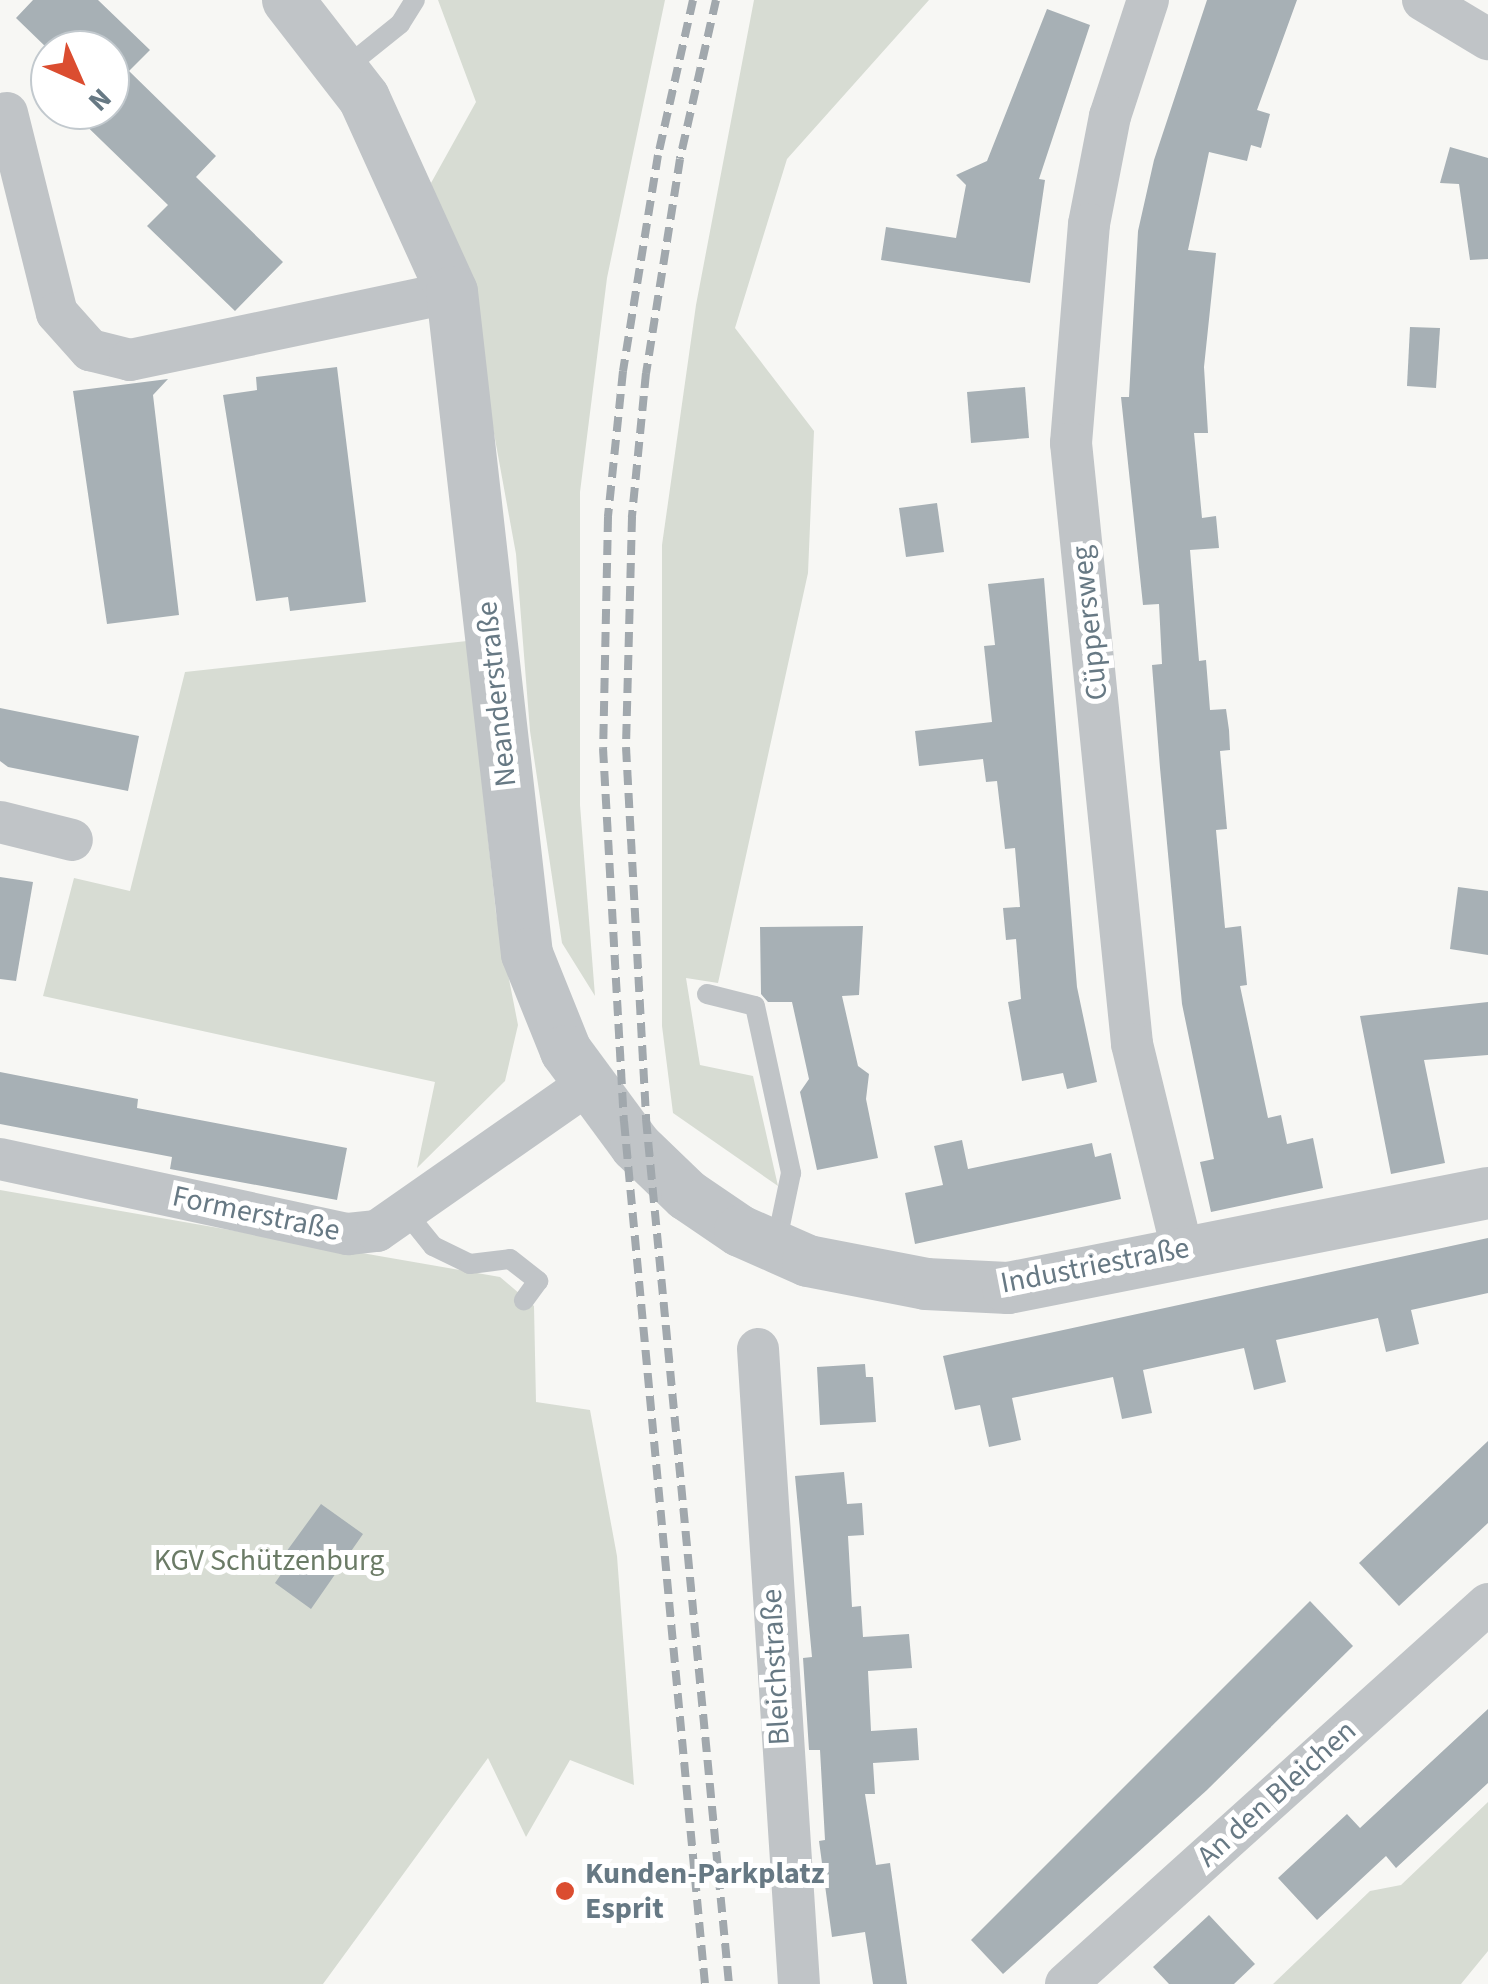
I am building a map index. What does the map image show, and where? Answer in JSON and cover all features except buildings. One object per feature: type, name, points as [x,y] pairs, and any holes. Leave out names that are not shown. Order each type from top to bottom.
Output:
[{"type":"street","name":"Neanderstraße","points":[[288,0],[364,98],[452,292],[518,906],[544,1004],[588,1084]]},
{"type":"street","name":"Cüppersweg","points":[[1148,0],[1110,116],[1088,224],[1072,442],[1132,1044],[1182,1249]]},
{"type":"street","points":[[1423,0],[1488,39]]},
{"type":"street","points":[[6,113],[57,314],[90,350],[130,360],[452,292]]},
{"type":"street","points":[[0,822],[72,840]]},
{"type":"street","name":"Industriestraße","points":[[588,1084],[636,1146],[688,1196],[808,1261],[926,1284],[1008,1288],[1182,1249],[1488,1193]]},
{"type":"street","name":"Formerstraße","points":[[0,1159],[348,1234],[377,1231],[408,1215],[588,1084]]},
{"type":"street","name":"Bleichstraße","points":[[758,1349],[800,1984]]},
{"type":"street","name":"An den Bleichen","points":[[1066,1984],[1488,1604]]},
{"type":"lane","points":[[342,70],[400,24],[415,0]]},
{"type":"lane","points":[[707,994],[755,1006],[791,1174],[775,1246]]},
{"type":"lane","points":[[408,1215],[433,1246],[470,1264],[510,1259],[538,1281],[524,1300]]},
{"type":"green space","points":[[438,0],[665,0],[607,278],[580,492],[580,805],[595,996],[562,943],[530,731],[516,554],[493,428],[431,183],[476,102]]},
{"type":"green space","points":[[754,0],[929,0],[787,159],[735,328],[814,431],[808,573],[718,983],[686,978],[700,1065],[753,1076],[778,1186],[673,1113],[662,1026],[662,545],[696,305]]},
{"type":"green space","points":[[467,641],[496,913],[518,1025],[505,1081],[417,1168],[435,1082],[43,996],[74,878],[130,891],[185,672]]},
{"type":"green space","name":"KGV Schützenburg","points":[[0,1190],[500,1277],[534,1306],[536,1402],[590,1410],[617,1556],[634,1785],[570,1760],[526,1837],[488,1758],[323,1984],[0,1984]]},
{"type":"green space","points":[[1488,1802],[1488,1951],[1461,1984],[1273,1984],[1370,1891],[1401,1885]]},
{"type":"railway","points":[[693,0],[658,155],[623,371],[608,517],[603,748],[624,1121],[705,1984]]},
{"type":"railway","points":[[716,0],[680,159],[646,373],[632,517],[626,747],[646,1119],[729,1984]]},
{"type":"place","name":"Kunden-Parkplatz Esprit","points":[[565,1891]]}]
